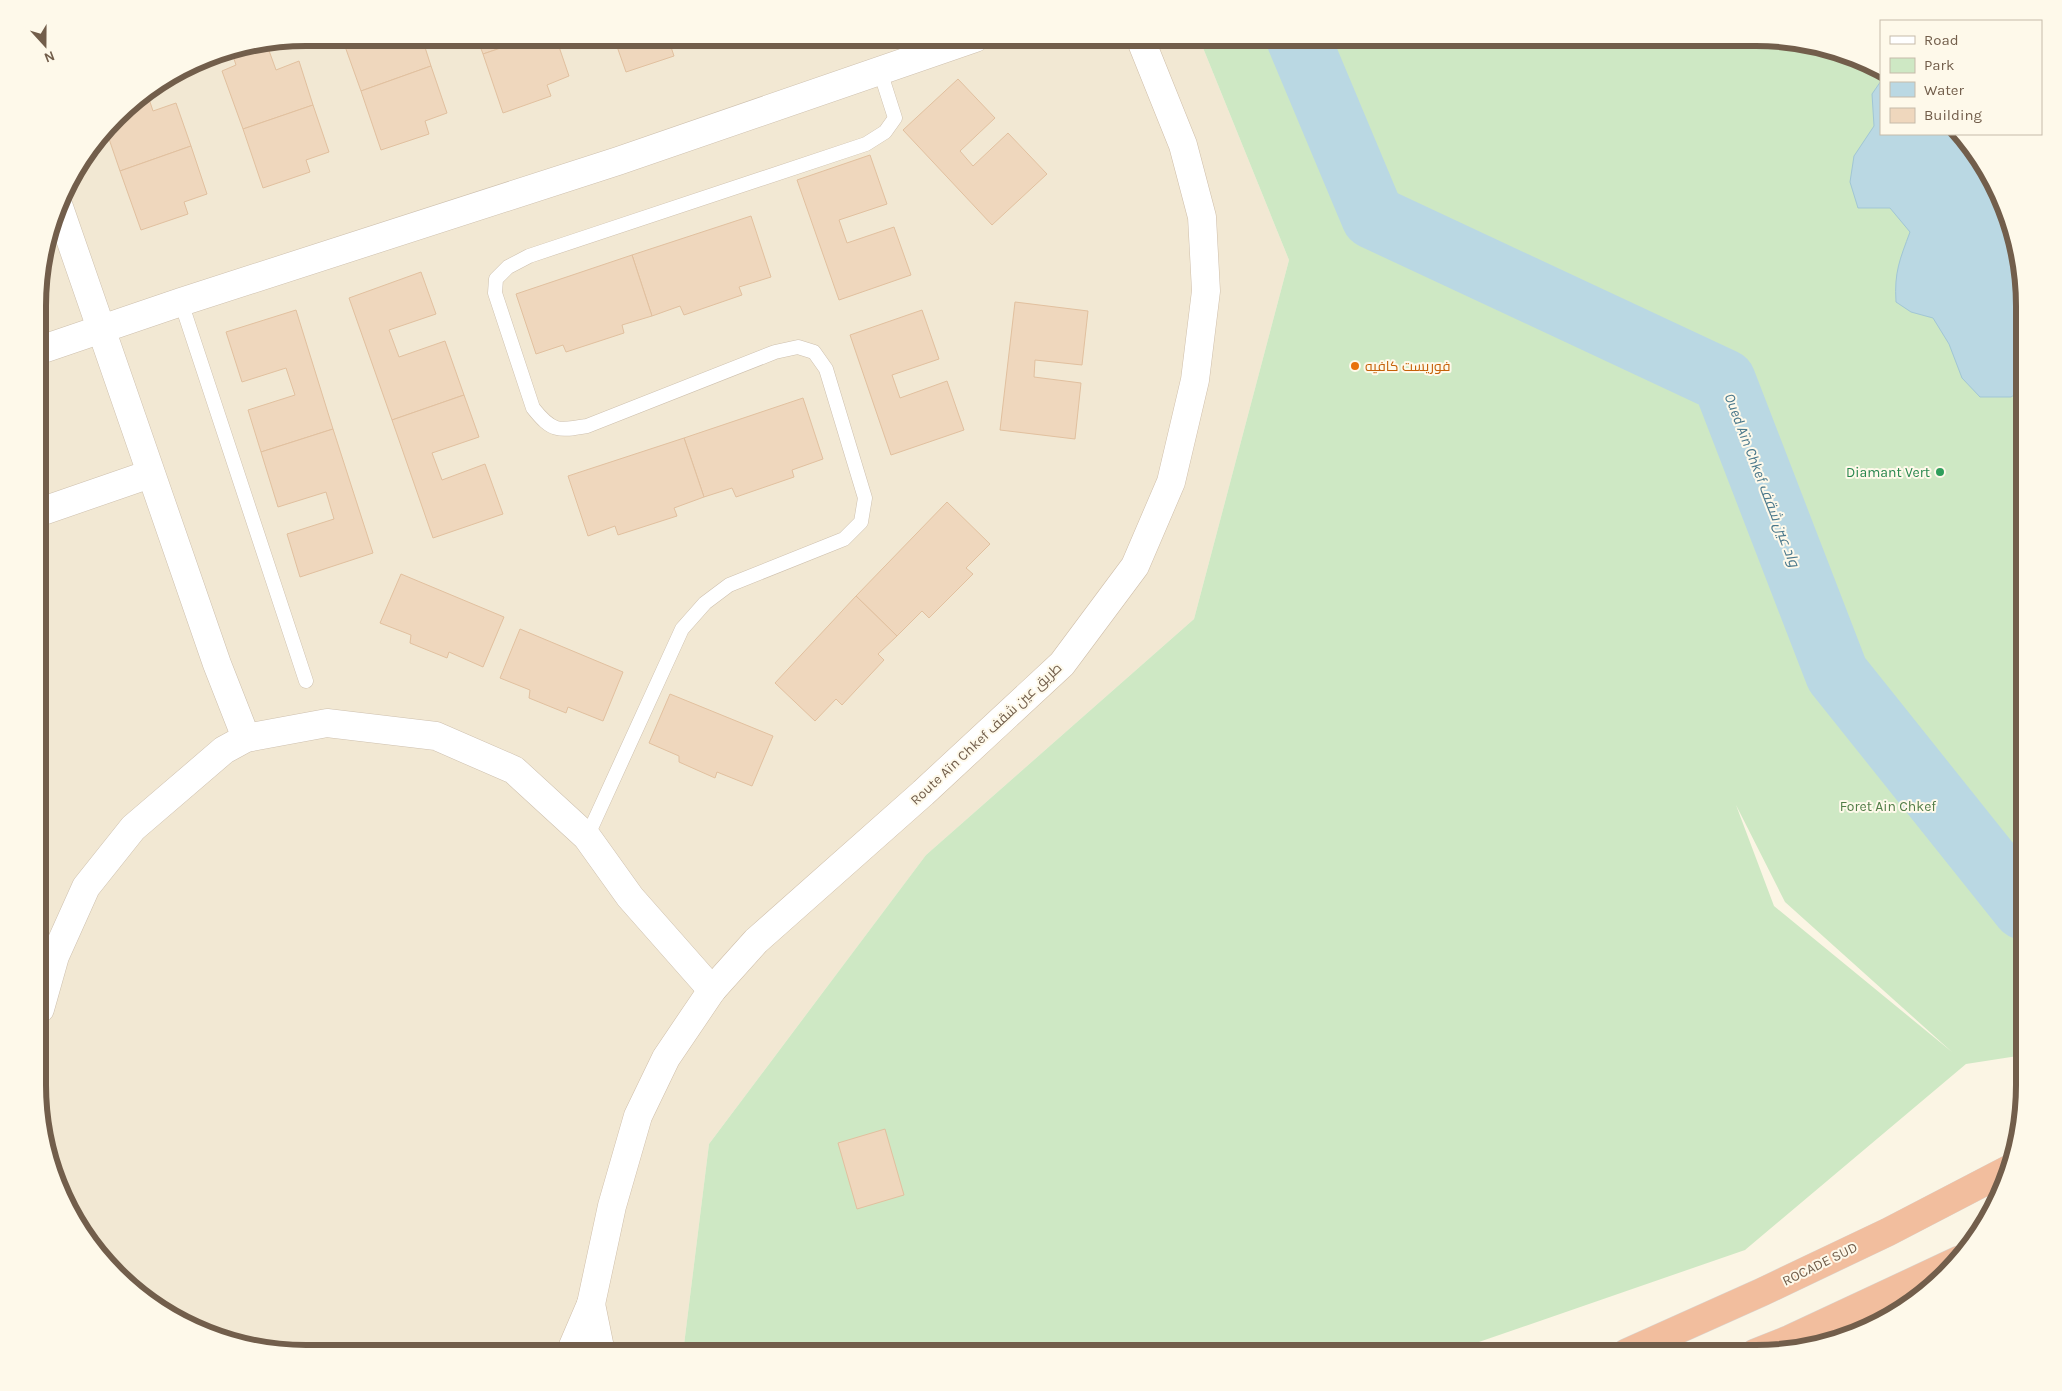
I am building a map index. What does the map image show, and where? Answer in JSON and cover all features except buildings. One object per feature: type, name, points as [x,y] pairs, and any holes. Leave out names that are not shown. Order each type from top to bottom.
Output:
[{"type":"highway","name":"ROCADE SUD","points":[[1646,1345],[1870,1241],[2000,1174]]},
{"type":"highway","points":[[1779,1344],[1936,1272]]},
{"type":"street","points":[[46,348],[181,302],[618,161],[952,46]]},
{"type":"street","name":"Route Aïn Chkef طريق عين شقف","points":[[573,1345],[591,1304],[612,1206],[638,1116],[666,1058],[712,990],[756,941],[923,793],[1062,664],[1135,566],[1171,482],[1195,380],[1206,291],[1202,217],[1183,146],[1143,46]]},
{"type":"street","points":[[62,216],[102,328],[150,474],[217,664],[246,738]]},
{"type":"street","points":[[46,510],[150,474]]},
{"type":"street","points":[[46,984],[55,956],[86,887],[133,828],[224,750],[246,738],[327,723],[436,736],[514,770],[587,837],[630,897],[712,990]]},
{"type":"street","name":"Route Aïn Chkef طريق عين شقف","points":[[591,1304],[599,1345]]},
{"type":"lane","points":[[587,837],[682,629],[705,603],[729,586],[844,539],[861,522],[865,498],[826,369],[814,352],[798,347],[775,352],[587,426],[562,430],[545,424],[533,408],[495,293],[496,279],[508,267],[529,256],[866,144],[885,132],[895,118],[880,71]]},
{"type":"lane","points":[[181,302],[306,681]]},
{"type":"shaded area","points":[[306,46],[1202,46],[1289,260],[1194,619],[926,855],[709,1144],[684,1345],[306,1345],[255,1340],[207,1325],[162,1301],[122,1269],[90,1229],[73,1200],[60,1169],[48,1119],[46,1085],[46,306],[51,255],[60,222],[73,191],[100,148],[122,122],[148,100],[176,81],[207,66],[239,55],[272,48]]},
{"type":"green space","name":"Foret Ain Chkef","points":[[1202,46],[1756,46],[1807,51],[1840,60],[1871,73],[1880,78],[1880,135],[1951,135],[1962,148],[1981,176],[1996,207],[2007,239],[2014,272],[2016,306],[2016,1056],[1966,1064],[1745,1250],[1470,1345],[684,1345],[709,1144],[926,855],[1194,619],[1289,260]],"holes":[[[1736,805],[1785,902],[1952,1052],[1774,906]]]},
{"type":"water","points":[[1880,82],[1880,135],[1951,135],[1972,162],[1989,191],[2002,222],[2014,272],[2016,394],[2011,397],[1980,397],[1962,378],[1949,344],[1933,318],[1911,312],[1896,302],[1897,274],[1910,232],[1890,208],[1858,208],[1850,182],[1854,156],[1874,126],[1872,94]]},
{"type":"waterway","name":"Oued Aïn Chkef واد عين شقف","points":[[1301,46],[1373,217],[1724,381],[1837,674],[2016,898]]},
{"type":"place","name":"فوريست كافيه","points":[[1355,366]]},
{"type":"place","name":"Diamant Vert","points":[[1940,472]]}]
